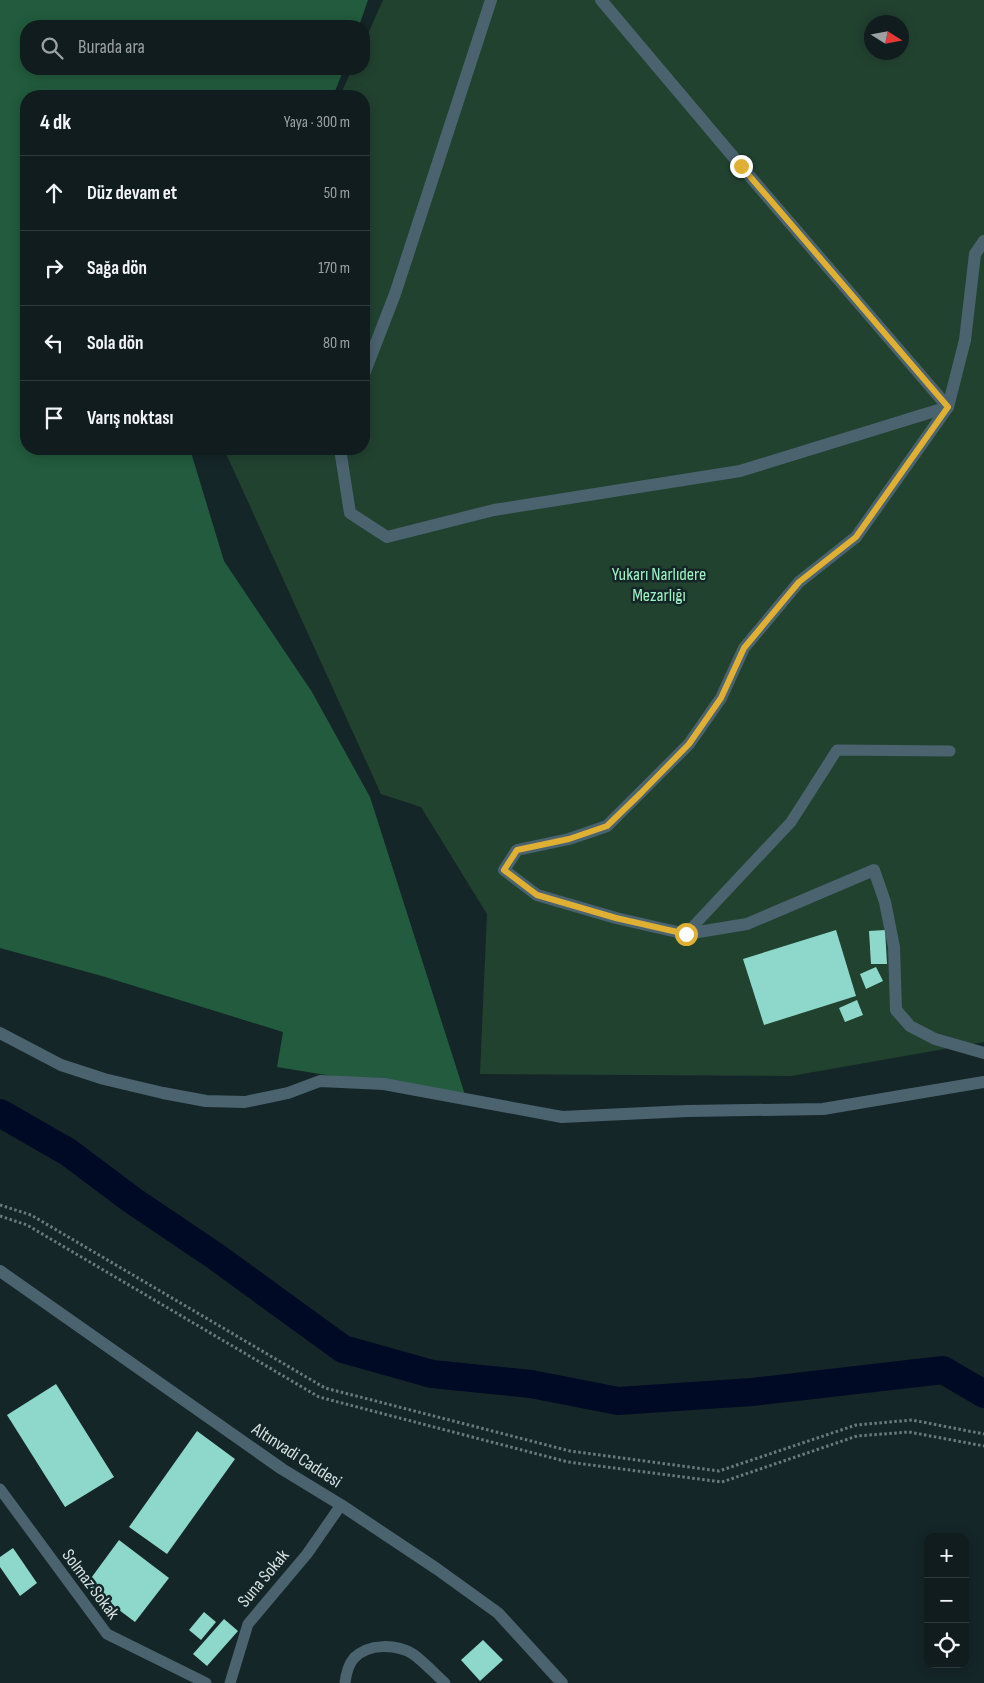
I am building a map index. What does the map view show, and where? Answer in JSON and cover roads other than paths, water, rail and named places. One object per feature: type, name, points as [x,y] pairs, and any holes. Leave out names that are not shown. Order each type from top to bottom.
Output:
[{"type":"street","points":[[370,359],[395,294],[491,0]]},
{"type":"street","points":[[602,0],[741,166],[948,407]]},
{"type":"street","points":[[984,241],[975,254],[965,340],[948,407],[856,537],[799,582],[744,648],[721,698],[689,744],[607,826],[569,839],[517,850],[504,870],[537,895],[616,918],[686,934],[747,924],[874,870],[885,902],[894,947],[896,1010],[910,1026],[935,1039],[984,1053]]},
{"type":"street","points":[[341,455],[350,513],[387,538],[494,510],[740,471],[948,407]]},
{"type":"street","points":[[0,1033],[61,1065],[104,1079],[206,1101],[245,1102],[288,1093],[320,1081],[384,1084],[562,1118],[687,1111],[823,1109],[984,1082]]},
{"type":"street","name":"Altınvadi Caddesi","points":[[0,1271],[282,1469],[341,1505],[437,1569],[498,1613],[557,1681]]},
{"type":"lane","points":[[686,934],[791,822],[837,750],[950,751]]},
{"type":"lane","name":"Solmaz Sokak","points":[[0,1489],[107,1634],[206,1683]]},
{"type":"lane","name":"Suna Sokak","points":[[230,1683],[248,1624],[306,1554],[341,1505]]},
{"type":"lane","points":[[345,1683],[350,1664],[355,1657],[374,1648],[384,1646],[395,1647],[414,1655],[433,1679],[445,1683]]},
{"type":"waterway","points":[[0,1113],[68,1152],[132,1200],[215,1256],[343,1349],[432,1374],[531,1384],[618,1401],[752,1392],[943,1370],[984,1394]]},
{"type":"park label","name":"Yukarı Narlıdere Mezarlığı","points":[[659,584]]}]
